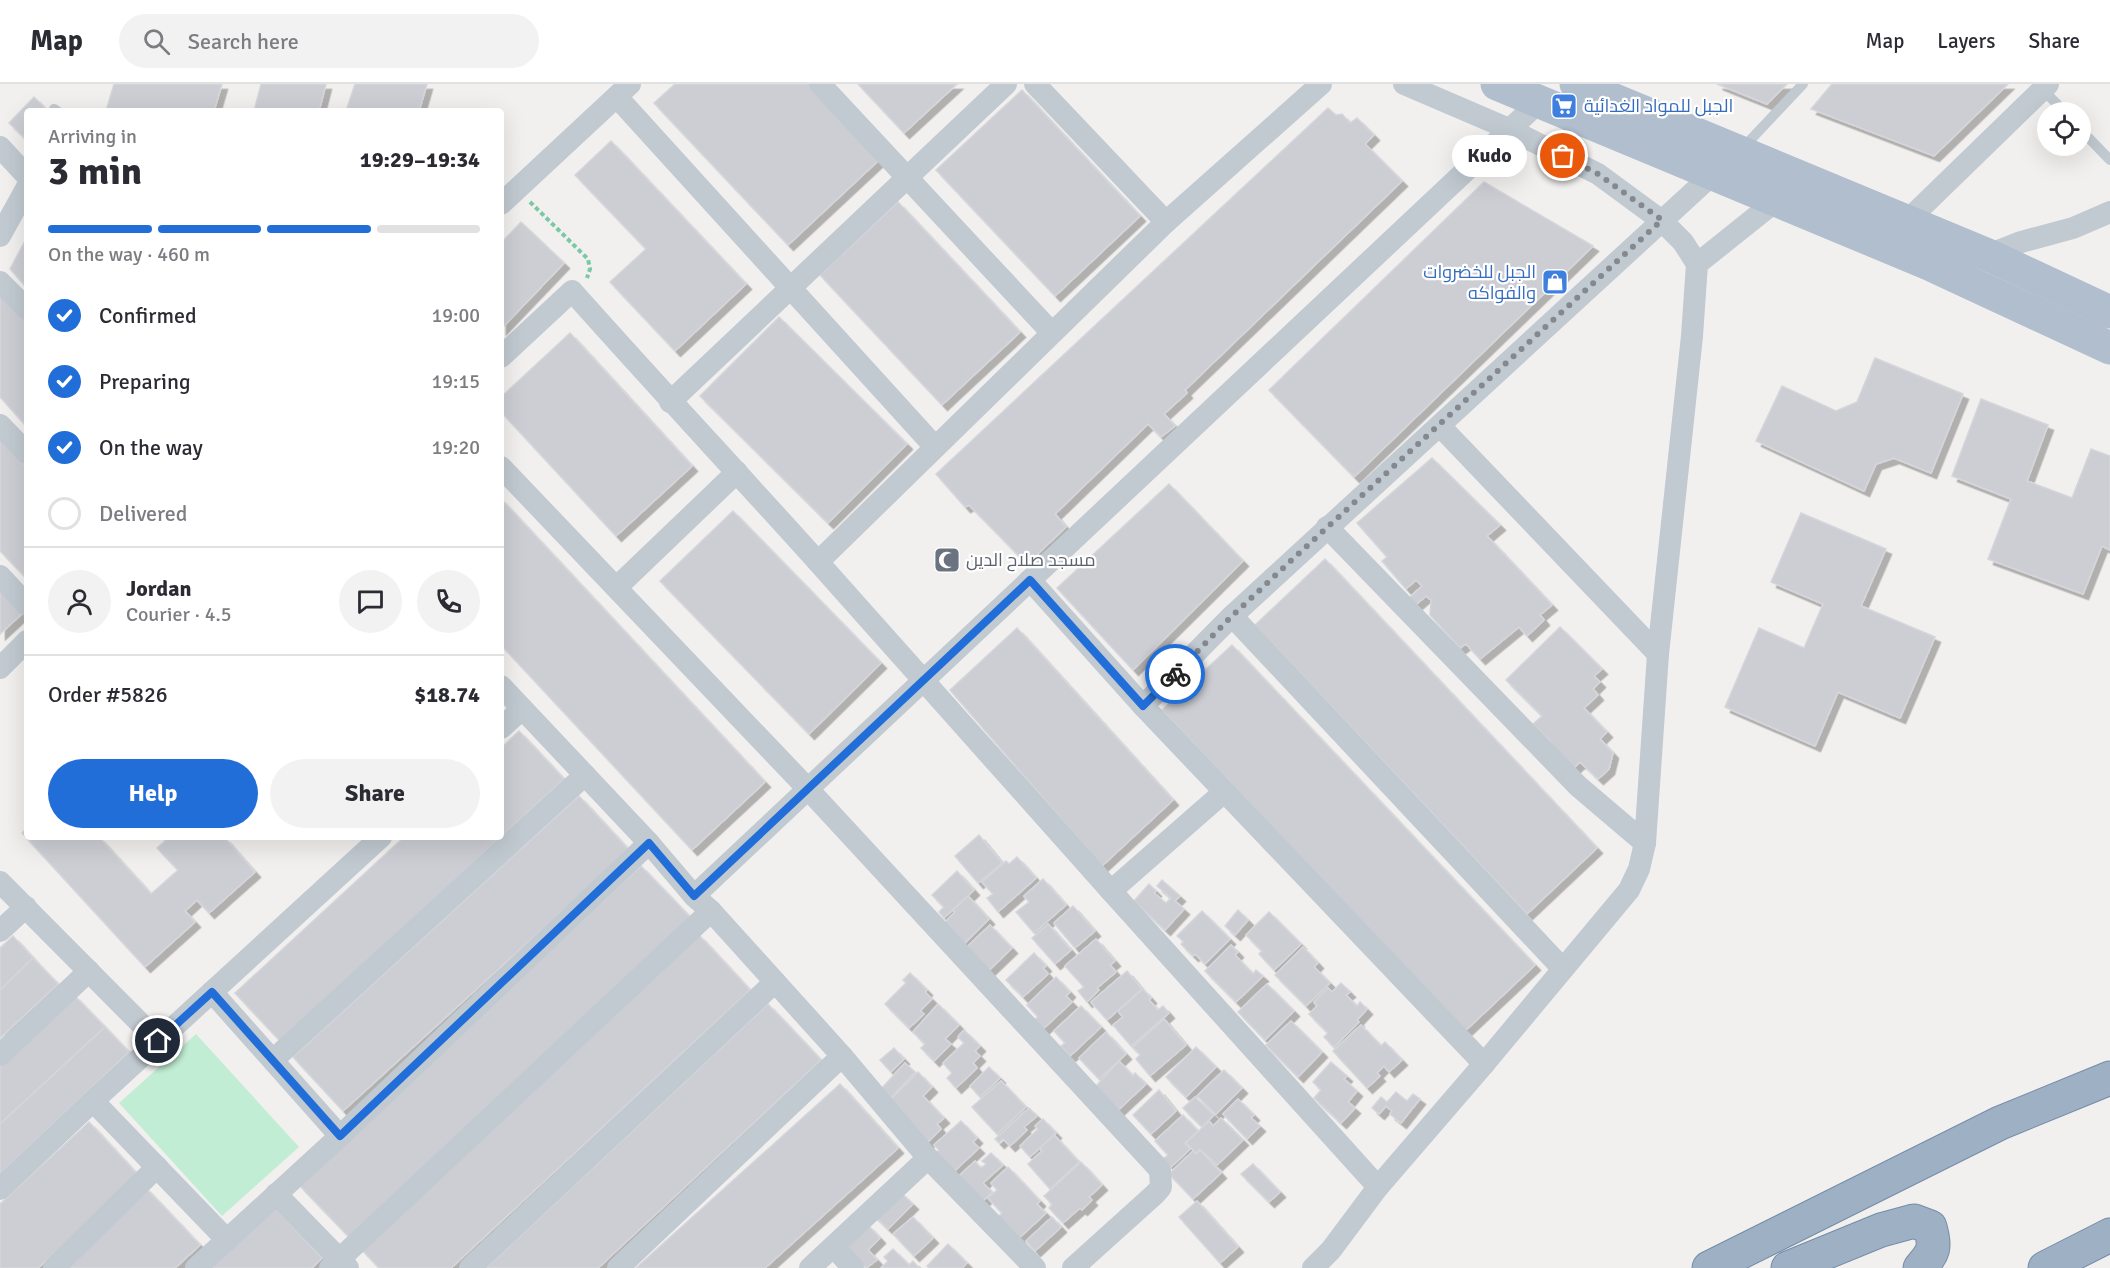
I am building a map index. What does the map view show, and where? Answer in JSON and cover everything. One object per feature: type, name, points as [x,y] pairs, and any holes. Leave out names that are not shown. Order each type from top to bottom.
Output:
[{"type":"highway","points":[[1709,1268],[2000,1123],[2110,1078]]},
{"type":"highway","points":[[1788,1268],[1881,1230],[1914,1221],[1930,1227],[1935,1244],[1930,1257],[1920,1268]]},
{"type":"highway","points":[[2045,1268],[2110,1235]]},
{"type":"main road","points":[[1497,84],[1929,264],[2110,348]]},
{"type":"main road","points":[[1576,84],[1988,255],[2110,312]]},
{"type":"street","points":[[820,84],[1052,333]]},
{"type":"street","points":[[670,402],[1006,84]]},
{"type":"street","points":[[1035,84],[1166,222]]},
{"type":"street","points":[[818,562],[1166,222],[1321,84]]},
{"type":"street","points":[[1313,1268],[1331,1250],[1378,1187],[1629,890],[1639,869],[1644,843],[1658,654],[1692,336],[1697,264],[1683,242],[1662,220],[1598,174],[1509,129],[1404,84]]},
{"type":"street","points":[[1907,221],[2045,87]]},
{"type":"street","points":[[509,196],[624,90],[791,288],[935,447]]},
{"type":"street","points":[[276,1194],[339,1265],[702,904],[808,789],[1539,102]]},
{"type":"street","points":[[0,147],[24,173]]},
{"type":"street","points":[[1143,706],[1232,616],[1327,527],[1713,174]]},
{"type":"street","points":[[0,236],[24,193]]},
{"type":"street","points":[[1697,264],[1777,200]]},
{"type":"street","points":[[1988,255],[2021,242],[2073,228],[2110,212]]},
{"type":"street","points":[[0,282],[24,306]]},
{"type":"street","points":[[504,354],[572,291],[1378,1187]]},
{"type":"street","points":[[0,425],[24,450]]},
{"type":"street","points":[[1440,426],[1658,654]]},
{"type":"street","points":[[504,470],[808,789],[1160,1170],[1161,1187],[1155,1194],[1073,1268]]},
{"type":"street","points":[[617,587],[737,472]]},
{"type":"street","points":[[1327,527],[1578,786],[1644,843]]},
{"type":"street","points":[[0,576],[24,602]]},
{"type":"street","points":[[1030,580],[1143,706],[1484,1064]]},
{"type":"street","points":[[1232,616],[1562,968]]},
{"type":"street","points":[[0,668],[24,644]]},
{"type":"street","points":[[504,689],[649,843],[842,1056],[928,1158],[1035,1268]]},
{"type":"street","points":[[504,725],[522,709]]},
{"type":"street","points":[[273,1060],[585,775]]},
{"type":"street","points":[[1111,891],[1224,792]]},
{"type":"street","points":[[0,1189],[378,840]]},
{"type":"street","points":[[196,1268],[340,1136],[649,843]]},
{"type":"street","points":[[0,882],[158,1041]]},
{"type":"street","points":[[0,931],[26,907]]},
{"type":"street","points":[[0,1055],[89,971]]},
{"type":"street","points":[[470,1268],[775,982]]},
{"type":"street","points":[[212,992],[340,1136]]},
{"type":"street","points":[[618,1268],[842,1056]]},
{"type":"street","points":[[93,1101],[227,1240]]},
{"type":"street","points":[[810,1268],[928,1158]]},
{"type":"street","points":[[54,1268],[157,1167]]},
{"type":"street","points":[[834,1247],[853,1268]]},
{"type":"lane","points":[[1739,152],[1803,84]]},
{"type":"lane","points":[[2045,87],[2057,102]]},
{"type":"lane","points":[[2091,140],[2110,160]]},
{"type":"path","points":[[509,196],[588,259],[590,269],[586,278],[572,291]]},
{"type":"green space","points":[[196,1034],[299,1147],[222,1216],[119,1103]]},
{"type":"building","points":[[114,84],[222,84],[215,108],[107,108]]},
{"type":"building","points":[[261,84],[326,84],[320,108],[255,108]]},
{"type":"building","points":[[355,84],[427,84],[420,108],[347,108]]},
{"type":"building","points":[[675,84],[809,84],[880,159],[788,245],[654,103]]},
{"type":"building","points":[[858,84],[957,84],[904,133]]},
{"type":"building","points":[[1717,84],[1787,84],[1767,104]]},
{"type":"building","points":[[1832,84],[2008,84],[1934,156],[1811,109]]},
{"type":"building","points":[[1022,90],[1140,216],[1055,296],[936,170]]},
{"type":"building","points":[[34,97],[45,108],[24,108],[24,137],[9,123]]},
{"type":"building","points":[[1328,108],[1336,115],[1342,114],[1350,123],[1357,118],[1374,135],[1365,144],[1402,181],[1185,390],[1187,393],[1164,414],[1175,426],[1161,437],[1148,424],[1055,514],[1066,527],[1027,564],[969,505],[965,507],[936,474]]},
{"type":"building","points":[[611,141],[746,284],[675,351],[610,282],[646,249],[575,175]]},
{"type":"building","points":[[1484,182],[1593,246],[1354,477],[1269,390]]},
{"type":"building","points":[[898,202],[1020,332],[942,405],[820,275]]},
{"type":"building","points":[[521,222],[564,263],[504,326],[504,240]]},
{"type":"building","points":[[24,243],[24,285],[10,269]]},
{"type":"building","points":[[5,289],[24,310],[24,424],[0,397],[0,298]]},
{"type":"building","points":[[779,317],[907,444],[828,523],[700,396]]},
{"type":"building","points":[[570,333],[692,466],[616,536],[504,415],[504,394]]},
{"type":"building","points":[[1875,358],[1963,394],[1931,473],[1894,458],[1876,464],[1864,491],[1756,441],[1782,386],[1836,411],[1857,402]]},
{"type":"building","points":[[1981,399],[2048,425],[2027,481],[2072,498],[2091,449],[2110,456],[2110,550],[2102,546],[2083,594],[1988,559],[2011,499],[1952,476]]},
{"type":"building","points":[[0,439],[24,465],[24,576],[0,551]]},
{"type":"building","points":[[1432,458],[1500,525],[1487,536],[1552,605],[1540,615],[1544,620],[1527,636],[1519,627],[1480,659],[1466,644],[1460,648],[1430,615],[1431,600],[1426,596],[1412,608],[1406,601],[1422,586],[1416,580],[1406,589],[1382,561],[1387,557],[1357,523]]},
{"type":"building","points":[[1169,484],[1243,561],[1133,670],[1057,588]]},
{"type":"building","points":[[504,502],[765,782],[692,850],[504,648]]},
{"type":"building","points":[[733,511],[881,663],[809,734],[660,581]]},
{"type":"building","points":[[1801,513],[1886,549],[1861,606],[1935,637],[1900,718],[1838,692],[1815,746],[1725,707],[1759,628],[1804,648],[1823,604],[1771,582]]},
{"type":"building","points":[[1325,559],[1597,848],[1527,914],[1255,625]]},
{"type":"building","points":[[0,581],[24,608],[24,612],[0,634]]},
{"type":"building","points":[[1560,627],[1602,669],[1594,676],[1600,682],[1593,689],[1598,695],[1584,708],[1607,732],[1600,739],[1613,753],[1609,769],[1598,779],[1580,762],[1574,768],[1549,744],[1551,742],[1533,724],[1542,716],[1506,680]]},
{"type":"building","points":[[1017,628],[1173,800],[1102,866],[950,690]]},
{"type":"building","points":[[1232,645],[1535,965],[1465,1031],[1162,710]]},
{"type":"building","points":[[519,731],[564,779],[504,834],[504,745]]},
{"type":"building","points":[[579,796],[629,850],[343,1111],[293,1057]]},
{"type":"building","points":[[979,835],[1002,863],[978,883],[955,856]]},
{"type":"building","points":[[28,840],[102,840],[151,894],[178,870],[157,848],[166,840],[227,840],[255,872],[209,913],[197,900],[185,911],[195,922],[145,967]]},
{"type":"building","points":[[401,840],[498,840],[280,1041],[235,993]]},
{"type":"building","points":[[1017,857],[1036,878],[998,912],[987,898],[993,894],[982,882],[1006,861],[1009,864]]},
{"type":"building","points":[[641,866],[690,917],[349,1237],[299,1185]]},
{"type":"building","points":[[957,871],[974,890],[944,918],[939,912],[944,907],[932,895]]},
{"type":"building","points":[[1043,879],[1066,905],[1034,933],[1016,912],[1029,902],[1024,896]]},
{"type":"building","points":[[1162,880],[1180,896],[1175,901],[1184,909],[1165,930],[1134,901],[1149,884],[1156,891],[1154,893],[1166,903],[1171,898],[1157,886]]},
{"type":"building","points":[[968,896],[989,919],[962,946],[945,922],[955,912],[953,910]]},
{"type":"building","points":[[1073,906],[1095,931],[1075,948],[1054,923]]},
{"type":"building","points":[[1238,910],[1248,920],[1235,935],[1225,926]]},
{"type":"building","points":[[1202,911],[1230,939],[1205,964],[1181,944],[1184,942],[1177,936]]},
{"type":"building","points":[[1269,912],[1301,944],[1274,970],[1259,954],[1262,951],[1246,935]]},
{"type":"building","points":[[1048,924],[1071,950],[1055,964],[1032,938]]},
{"type":"building","points":[[990,925],[1012,948],[985,974],[963,951]]},
{"type":"building","points":[[699,935],[750,990],[451,1268],[379,1268],[361,1249]]},
{"type":"building","points":[[13,936],[33,958],[0,990],[0,948]]},
{"type":"building","points":[[1096,939],[1115,961],[1110,965],[1116,972],[1097,988],[1099,990],[1087,1002],[1078,991],[1084,987],[1065,966]]},
{"type":"building","points":[[1231,945],[1238,952],[1235,955],[1253,974],[1256,970],[1263,976],[1236,1002],[1205,971]]},
{"type":"building","points":[[1303,947],[1318,963],[1314,967],[1330,983],[1306,1006],[1275,975]]},
{"type":"building","points":[[1034,953],[1046,966],[1043,968],[1048,974],[1023,997],[1006,980]]},
{"type":"building","points":[[33,958],[58,984],[0,1038],[0,990]]},
{"type":"building","points":[[1127,971],[1142,989],[1107,1020],[1091,1002]]},
{"type":"building","points":[[910,973],[927,990],[925,992],[932,999],[920,1011],[924,1014],[909,1028],[885,1004],[906,983],[903,980]]},
{"type":"building","points":[[1056,977],[1070,992],[1066,996],[1072,1002],[1043,1029],[1034,1020],[1038,1017],[1027,1005]]},
{"type":"building","points":[[1341,983],[1350,992],[1346,995],[1357,1006],[1360,1002],[1367,1009],[1357,1020],[1359,1022],[1334,1047],[1324,1037],[1328,1033],[1309,1014],[1317,1006],[1314,1002],[1328,988],[1332,992]]},
{"type":"building","points":[[1267,984],[1294,1011],[1265,1040],[1238,1012]]},
{"type":"building","points":[[1143,989],[1158,1010],[1163,1006],[1169,1013],[1131,1046],[1113,1025],[1123,1017],[1118,1011]]},
{"type":"building","points":[[74,995],[105,1027],[0,1124],[0,1065]]},
{"type":"building","points":[[768,1004],[821,1060],[598,1268],[486,1268]]},
{"type":"building","points":[[938,1004],[959,1025],[945,1039],[951,1044],[934,1061],[921,1048],[925,1044],[913,1032]]},
{"type":"building","points":[[1081,1006],[1101,1027],[1070,1056],[1061,1046],[1065,1043],[1054,1031]]},
{"type":"building","points":[[1164,1019],[1186,1045],[1150,1076],[1136,1059],[1140,1055],[1133,1047]]},
{"type":"building","points":[[1291,1021],[1322,1052],[1298,1077],[1266,1045]]},
{"type":"building","points":[[1361,1025],[1381,1046],[1385,1042],[1402,1060],[1389,1072],[1384,1066],[1377,1073],[1380,1076],[1367,1088],[1333,1051]]},
{"type":"building","points":[[105,1027],[129,1052],[0,1174],[0,1124]]},
{"type":"building","points":[[964,1030],[980,1046],[975,1051],[980,1056],[973,1063],[977,1068],[956,1088],[947,1078],[952,1073],[943,1063],[964,1043],[958,1037]]},
{"type":"building","points":[[1106,1032],[1126,1054],[1099,1079],[1079,1058]]},
{"type":"building","points":[[1196,1047],[1216,1067],[1186,1097],[1166,1077]]},
{"type":"building","points":[[894,1048],[904,1059],[891,1072],[880,1060]]},
{"type":"building","points":[[1119,1061],[1133,1076],[1135,1073],[1146,1084],[1115,1113],[1095,1087]]},
{"type":"building","points":[[1331,1062],[1347,1076],[1344,1079],[1357,1091],[1348,1102],[1355,1108],[1341,1123],[1314,1098],[1321,1090],[1313,1082]]},
{"type":"building","points":[[905,1063],[915,1072],[889,1100],[879,1091]]},
{"type":"building","points":[[989,1067],[1000,1078],[980,1097],[970,1086]]},
{"type":"building","points":[[1224,1070],[1242,1088],[1216,1114],[1197,1096]]},
{"type":"building","points":[[918,1072],[932,1087],[923,1096],[944,1118],[937,1124],[941,1129],[927,1143],[887,1103]]},
{"type":"building","points":[[1001,1081],[1026,1107],[997,1134],[972,1107]]},
{"type":"building","points":[[840,1084],[898,1148],[765,1268],[636,1268]]},
{"type":"building","points":[[1159,1090],[1176,1111],[1151,1134],[1133,1115]]},
{"type":"building","points":[[1396,1092],[1407,1101],[1413,1094],[1420,1099],[1401,1123],[1390,1114],[1392,1111],[1386,1106],[1379,1114],[1372,1108],[1381,1097],[1387,1102]]},
{"type":"building","points":[[1195,1097],[1214,1115],[1202,1127],[1183,1108]]},
{"type":"building","points":[[1238,1099],[1254,1115],[1251,1118],[1260,1126],[1247,1139],[1223,1114]]},
{"type":"building","points":[[1029,1108],[1037,1116],[1024,1127],[1027,1130],[1010,1146],[1003,1139],[999,1143],[995,1139]]},
{"type":"building","points":[[1183,1115],[1198,1131],[1185,1143],[1190,1149],[1171,1167],[1163,1159],[1168,1155],[1155,1141]]},
{"type":"building","points":[[1221,1118],[1243,1140],[1217,1165],[1200,1149],[1196,1153],[1186,1143],[1209,1121],[1213,1126]]},
{"type":"building","points":[[1043,1119],[1056,1133],[1030,1157],[1020,1146],[1038,1129],[1035,1126]]},
{"type":"building","points":[[961,1121],[977,1138],[973,1142],[979,1148],[949,1176],[932,1157],[939,1150],[934,1145]]},
{"type":"building","points":[[89,1122],[138,1175],[38,1268],[0,1268],[0,1204]]},
{"type":"building","points":[[1054,1135],[1079,1162],[1050,1189],[1028,1164]]},
{"type":"building","points":[[1200,1150],[1221,1173],[1193,1199],[1169,1174],[1193,1151],[1196,1154]]},
{"type":"building","points":[[991,1153],[1003,1165],[983,1183],[992,1192],[981,1203],[957,1178],[975,1161],[981,1168],[986,1164],[982,1161]]},
{"type":"building","points":[[1081,1162],[1102,1185],[1089,1197],[1092,1200],[1082,1210],[1080,1208],[1063,1223],[1049,1208],[1052,1204],[1044,1196]]},
{"type":"building","points":[[1253,1164],[1280,1192],[1269,1202],[1241,1174]]},
{"type":"building","points":[[1008,1167],[1040,1201],[1037,1204],[1046,1213],[1018,1239],[998,1217],[1002,1213],[988,1198],[997,1190],[991,1183]]},
{"type":"building","points":[[145,1187],[200,1245],[175,1268],[59,1268]]},
{"type":"building","points":[[896,1188],[913,1204],[888,1229],[871,1213]]},
{"type":"building","points":[[1197,1201],[1238,1247],[1220,1263],[1179,1217]]},
{"type":"building","points":[[271,1204],[322,1258],[312,1268],[202,1268]]},
{"type":"building","points":[[913,1217],[933,1238],[914,1256],[893,1234]]},
{"type":"building","points":[[1052,1217],[1061,1227],[1035,1251],[1026,1241]]},
{"type":"building","points":[[868,1225],[880,1238],[868,1250],[877,1260],[866,1268],[845,1246]]},
{"type":"building","points":[[948,1244],[967,1263],[962,1268],[929,1268],[927,1266]]},
{"type":"building","points":[[893,1249],[909,1265],[913,1261],[919,1268],[881,1268],[888,1261],[884,1257]]},
{"type":"way so far","points":[[1175,674],[1232,616],[1327,527],[1440,426],[1662,220],[1598,174],[1563,156]]},
{"type":"place","name":"الجبل للمواد الغدائية","points":[[1564,106]]},
{"type":"place","name":"Kudo","points":[[1563,156]]},
{"type":"place","name":"الجبل للخضروات والفواكه","points":[[1555,282]]},
{"type":"place","name":"مسجد صلاح الدين","points":[[947,560]]},
{"type":"route","points":[[158,1041],[212,992],[340,1136],[649,843],[694,896],[1030,580],[1143,706],[1175,674]]}]
